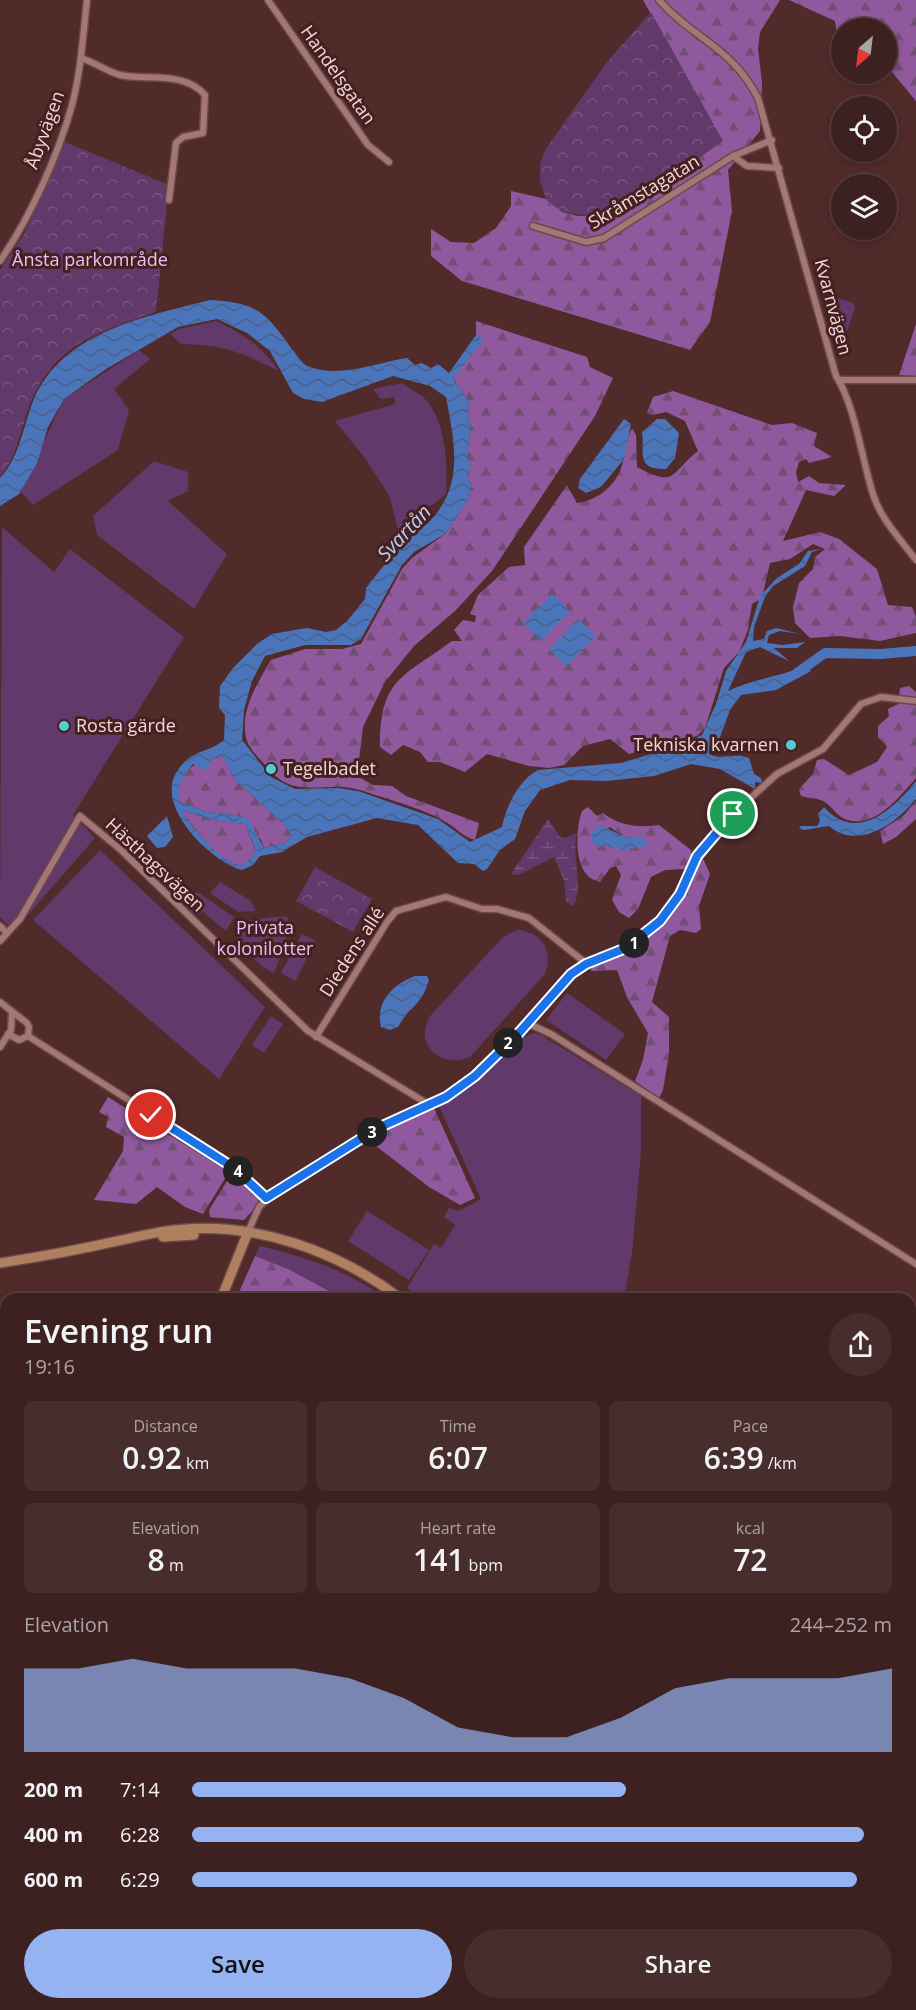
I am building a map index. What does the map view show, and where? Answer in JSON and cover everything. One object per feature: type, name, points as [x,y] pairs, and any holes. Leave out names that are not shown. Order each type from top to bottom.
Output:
[{"type":"main road","points":[[2,1263],[116,1242],[202,1234],[247,1234],[348,1266],[391,1293]]},
{"type":"main road","points":[[223,1293],[247,1234]]},
{"type":"street","name":"Åbyvägen","points":[[0,261],[27,216],[60,142],[72,105],[81,58],[87,0]]},
{"type":"street","name":"Handelsgatan","points":[[268,0],[368,145],[389,162]]},
{"type":"street","name":"Kvarnvägen","points":[[659,0],[679,19],[731,59],[750,82],[758,98],[874,498],[916,560]]},
{"type":"street","points":[[81,58],[122,75],[150,75],[174,79],[205,95],[203,133],[180,138],[176,142],[169,200]]},
{"type":"street","name":"Skråmstagatan","points":[[533,226],[586,242],[597,241],[733,156],[772,140]]},
{"type":"street","points":[[733,156],[747,166],[779,168]]},
{"type":"street","points":[[839,380],[916,381]]},
{"type":"street","points":[[247,1234],[266,1198],[378,1128],[453,1093],[527,1023],[567,978],[586,964],[626,948],[660,921],[680,894],[697,856],[733,814],[777,774],[823,749],[861,704],[881,697],[916,701]]},
{"type":"street","name":"Hästhagsvägen","points":[[7,933],[20,919],[80,816],[120,849],[316,1037],[428,1104]]},
{"type":"street","name":"Diedens allé","points":[[316,1037],[387,922],[396,911],[422,902],[446,897],[482,909],[518,914],[539,924],[586,964]]},
{"type":"street","points":[[0,926],[7,933],[0,941]]},
{"type":"street","points":[[0,1002],[27,1023],[30,1032],[28,1036]]},
{"type":"street","points":[[0,1047],[12,1026],[12,1012]]},
{"type":"street","points":[[527,1023],[551,1034],[916,1264]]},
{"type":"street","points":[[8,1034],[19,1040],[28,1036]]},
{"type":"street","points":[[28,1036],[225,1161],[266,1198]]},
{"type":"green space","points":[[643,0],[780,0],[760,32],[758,48],[762,83],[760,131],[728,170],[732,211],[710,322],[690,350],[462,281],[431,256],[431,229],[451,242],[474,243],[496,228],[511,206],[511,191],[546,199],[562,212],[578,216],[617,217],[722,141]]},
{"type":"green space","points":[[789,0],[916,0],[916,101],[897,78],[897,18],[831,19]]},
{"type":"green space","points":[[651,12],[723,141],[616,217],[599,218],[562,212],[546,199],[540,182],[540,164],[545,150],[607,62]]},
{"type":"green space","name":"Ånsta parkområde","points":[[65,142],[169,185],[156,312],[95,335],[62,357],[48,371],[27,413],[14,454],[0,476],[0,270],[24,234]]},
{"type":"green space","points":[[822,293],[853,303],[855,308],[839,354]]},
{"type":"green space","points":[[216,321],[251,342],[266,354],[279,371],[232,351],[209,346],[181,344],[170,334],[179,329]]},
{"type":"green space","points":[[476,321],[587,357],[590,367],[613,378],[595,416],[492,571],[455,611],[414,646],[385,682],[363,727],[357,776],[373,785],[392,786],[406,796],[479,823],[475,840],[427,813],[354,788],[304,787],[286,783],[272,773],[253,751],[247,741],[245,720],[251,698],[271,660],[305,649],[342,649],[361,644],[402,569],[412,558],[445,534],[468,500],[472,486],[467,478],[471,466],[467,456],[471,426],[468,415],[469,402],[453,378],[483,340],[476,335]]},
{"type":"green space","points":[[916,324],[916,376],[899,375]]},
{"type":"green space","points":[[139,350],[150,359],[114,389],[129,410],[118,450],[33,505],[20,491],[64,399]]},
{"type":"green space","points":[[402,383],[422,396],[436,416],[444,442],[447,482],[446,494],[434,504],[415,512],[411,532],[400,536],[389,495],[364,457],[335,421],[395,404],[394,397],[381,399],[373,389]]},
{"type":"green space","points":[[673,391],[772,425],[792,423],[817,433],[814,446],[832,457],[809,463],[806,459],[799,462],[796,472],[798,482],[809,476],[819,483],[846,485],[834,496],[806,490],[783,541],[820,532],[839,539],[877,569],[888,605],[912,607],[916,617],[916,633],[880,641],[840,636],[810,638],[795,623],[793,607],[799,583],[813,569],[815,557],[825,549],[813,544],[790,559],[770,563],[762,598],[752,604],[748,630],[739,652],[724,668],[705,728],[697,736],[629,754],[610,739],[583,746],[564,765],[550,768],[529,766],[487,754],[465,772],[440,762],[428,762],[420,752],[403,745],[391,755],[380,747],[384,707],[397,682],[452,641],[462,641],[454,630],[463,620],[475,622],[476,616],[470,614],[478,595],[509,567],[525,565],[524,547],[567,485],[577,503],[592,499],[605,491],[619,472],[632,428],[636,435],[637,467],[659,477],[666,477],[677,472],[698,451],[685,421],[666,412],[653,415],[647,413],[653,397]]},
{"type":"green space","points":[[154,461],[188,472],[188,491],[168,501],[227,554],[194,609],[97,535],[93,516]]},
{"type":"green space","name":"Rosta gärde","points":[[2,527],[54,572],[70,549],[184,637],[73,815],[95,838],[14,931],[0,917]]},
{"type":"green space","points":[[909,686],[916,692],[916,778],[895,801],[878,815],[858,821],[844,819],[823,801],[801,796],[799,789],[813,774],[817,760],[824,759],[849,775],[877,762],[887,747],[878,737],[878,726],[889,716],[888,709],[898,704],[900,688]]},
{"type":"green space","points":[[223,756],[234,779],[282,822],[292,836],[285,843],[264,848],[261,840],[235,815],[207,812],[180,802],[180,782],[183,775],[196,764]]},
{"type":"green space","points":[[916,801],[916,819],[896,837],[883,844],[880,831],[903,816]]},
{"type":"green space","points":[[588,807],[597,816],[603,813],[616,821],[630,825],[659,825],[691,850],[691,858],[685,869],[665,870],[651,877],[638,909],[629,918],[619,912],[612,900],[621,875],[616,866],[610,868],[600,882],[589,877],[583,870],[578,854],[578,826],[582,811]],"holes":[[[610,827],[624,837],[634,838],[606,845],[592,837]]]},
{"type":"green space","points":[[184,811],[219,821],[245,824],[255,849],[252,858],[241,866],[216,852],[184,815]]},
{"type":"green space","points":[[548,819],[560,837],[566,838],[577,833],[575,852],[578,888],[574,906],[566,902],[564,881],[554,857],[519,875],[511,874]]},
{"type":"green space","points":[[100,850],[265,1007],[219,1079],[33,920]]},
{"type":"green space","points":[[702,856],[710,874],[699,906],[701,929],[696,933],[680,930],[670,936],[652,1002],[669,1017],[669,1054],[663,1090],[659,1098],[635,1081],[643,1060],[648,1033],[627,997],[617,970],[591,971],[592,965],[630,951],[646,939],[673,909]]},
{"type":"green space","points":[[315,867],[372,899],[353,932],[296,901]]},
{"type":"green space","points":[[220,882],[251,901],[256,911],[238,912],[210,893]]},
{"type":"green space","points":[[177,892],[199,893],[234,917],[226,931],[203,912],[193,916],[171,895]]},
{"type":"green space","name":"Privata kolonilotter","points":[[288,917],[286,943],[274,973],[261,966],[236,939],[243,922]]},
{"type":"green space","points":[[517,930],[533,934],[544,944],[548,958],[545,974],[470,1057],[449,1060],[440,1057],[428,1045],[425,1036],[430,1016],[503,937]]},
{"type":"green space","points":[[302,934],[316,941],[295,981],[281,973]]},
{"type":"green space","points":[[567,993],[625,1034],[606,1060],[546,1020]]},
{"type":"green space","points":[[271,1016],[283,1024],[264,1053],[252,1045]]},
{"type":"green space","points":[[534,1033],[541,1035],[641,1096],[641,1151],[632,1253],[625,1293],[415,1293],[407,1288],[434,1244],[441,1248],[455,1225],[444,1217],[449,1208],[458,1211],[481,1199],[439,1106],[485,1073],[517,1040]]},
{"type":"green space","points":[[108,1097],[229,1172],[203,1214],[185,1207],[157,1187],[136,1204],[94,1200],[123,1151],[124,1137],[106,1127],[108,1117],[99,1112]]},
{"type":"green space","points":[[433,1106],[475,1198],[460,1205],[429,1187],[376,1146],[373,1136]]},
{"type":"green space","points":[[232,1173],[261,1195],[255,1208],[244,1220],[210,1217],[209,1210]]},
{"type":"green space","points":[[367,1211],[429,1250],[409,1280],[348,1241]]},
{"type":"green space","points":[[260,1246],[293,1255],[342,1273],[378,1293],[333,1293],[288,1269],[255,1256]]},
{"type":"green space","points":[[255,1256],[288,1269],[333,1293],[239,1293]]},
{"type":"water","points":[[210,300],[226,301],[258,311],[274,326],[303,363],[319,370],[357,369],[407,358],[415,365],[422,363],[431,368],[438,364],[449,373],[476,335],[484,340],[453,378],[469,402],[468,415],[471,426],[467,456],[471,466],[467,478],[472,486],[468,500],[445,534],[414,552],[402,565],[361,639],[351,645],[305,645],[265,656],[252,681],[244,710],[242,740],[271,777],[295,789],[338,788],[358,791],[438,819],[470,842],[502,827],[514,794],[531,774],[538,770],[621,763],[682,745],[702,735],[716,704],[726,671],[746,642],[760,596],[777,578],[799,564],[808,551],[822,549],[812,552],[805,566],[773,586],[765,597],[754,627],[753,641],[764,639],[767,631],[776,628],[800,634],[780,631],[769,635],[767,643],[783,645],[805,642],[797,648],[774,648],[789,661],[760,647],[746,652],[728,691],[806,665],[811,671],[776,690],[741,695],[730,710],[720,737],[709,747],[709,754],[714,756],[749,758],[754,774],[761,778],[762,783],[755,782],[755,789],[720,769],[691,764],[654,776],[606,781],[570,780],[540,790],[525,811],[515,839],[500,850],[487,869],[483,871],[474,864],[458,863],[418,825],[377,818],[307,837],[282,852],[260,856],[253,865],[242,870],[215,856],[190,831],[180,816],[173,801],[172,787],[176,773],[188,759],[224,740],[225,715],[219,708],[220,686],[233,668],[257,644],[272,634],[307,628],[326,632],[336,630],[347,621],[365,599],[366,588],[393,554],[411,539],[416,528],[414,520],[426,525],[438,511],[447,496],[452,481],[454,449],[446,397],[430,386],[393,376],[322,402],[304,399],[293,393],[270,351],[247,333],[217,319],[178,327],[106,369],[64,399],[48,427],[37,463],[19,494],[0,506],[0,478],[12,461],[34,399],[48,376],[65,357],[86,342],[109,330],[159,313]],"holes":[[[223,756],[234,779],[282,822],[292,836],[285,843],[264,848],[248,819],[207,812],[180,802],[181,782],[193,764],[205,770],[210,767],[211,759]],[[184,811],[219,821],[245,824],[255,848],[252,858],[241,866],[216,852],[184,815]]]},
{"type":"water","points":[[624,419],[631,424],[624,459],[601,487],[586,493],[578,488],[580,479]]},
{"type":"water","points":[[657,419],[665,419],[679,433],[675,458],[666,469],[650,467],[644,459],[642,432]]},
{"type":"water","points":[[552,594],[570,611],[541,641],[523,623]]},
{"type":"water","points":[[578,619],[596,636],[566,666],[549,649]]},
{"type":"water","points":[[916,781],[916,799],[888,825],[876,831],[852,836],[840,833],[829,826],[804,830],[799,828],[817,826],[820,821],[818,814],[824,807],[836,818],[849,822],[861,822],[874,818],[897,802]]},
{"type":"water","points":[[167,816],[173,837],[165,847],[157,848],[147,836]]},
{"type":"water","points":[[599,826],[629,838],[640,836],[649,845],[627,849],[616,849],[606,845],[598,847],[591,841],[591,833]]},
{"type":"water","points":[[427,976],[429,980],[419,1001],[398,1027],[390,1030],[381,1027],[381,1009],[388,995],[407,979]]},
{"type":"waterway","name":"Svartån","points":[[797,673],[825,653],[881,654],[916,651]]},
{"type":"place","name":"Rosta gärde","points":[[64,726]]},
{"type":"place","name":"Tekniska kvarnen","points":[[791,745]]},
{"type":"place","name":"Tegelbadet","points":[[271,769]]},
{"type":"route","points":[[151,1115],[225,1161],[266,1198],[362,1137],[446,1097],[475,1076],[517,1035],[571,974],[586,964],[626,948],[660,921],[680,894],[697,856],[733,814]]}]
